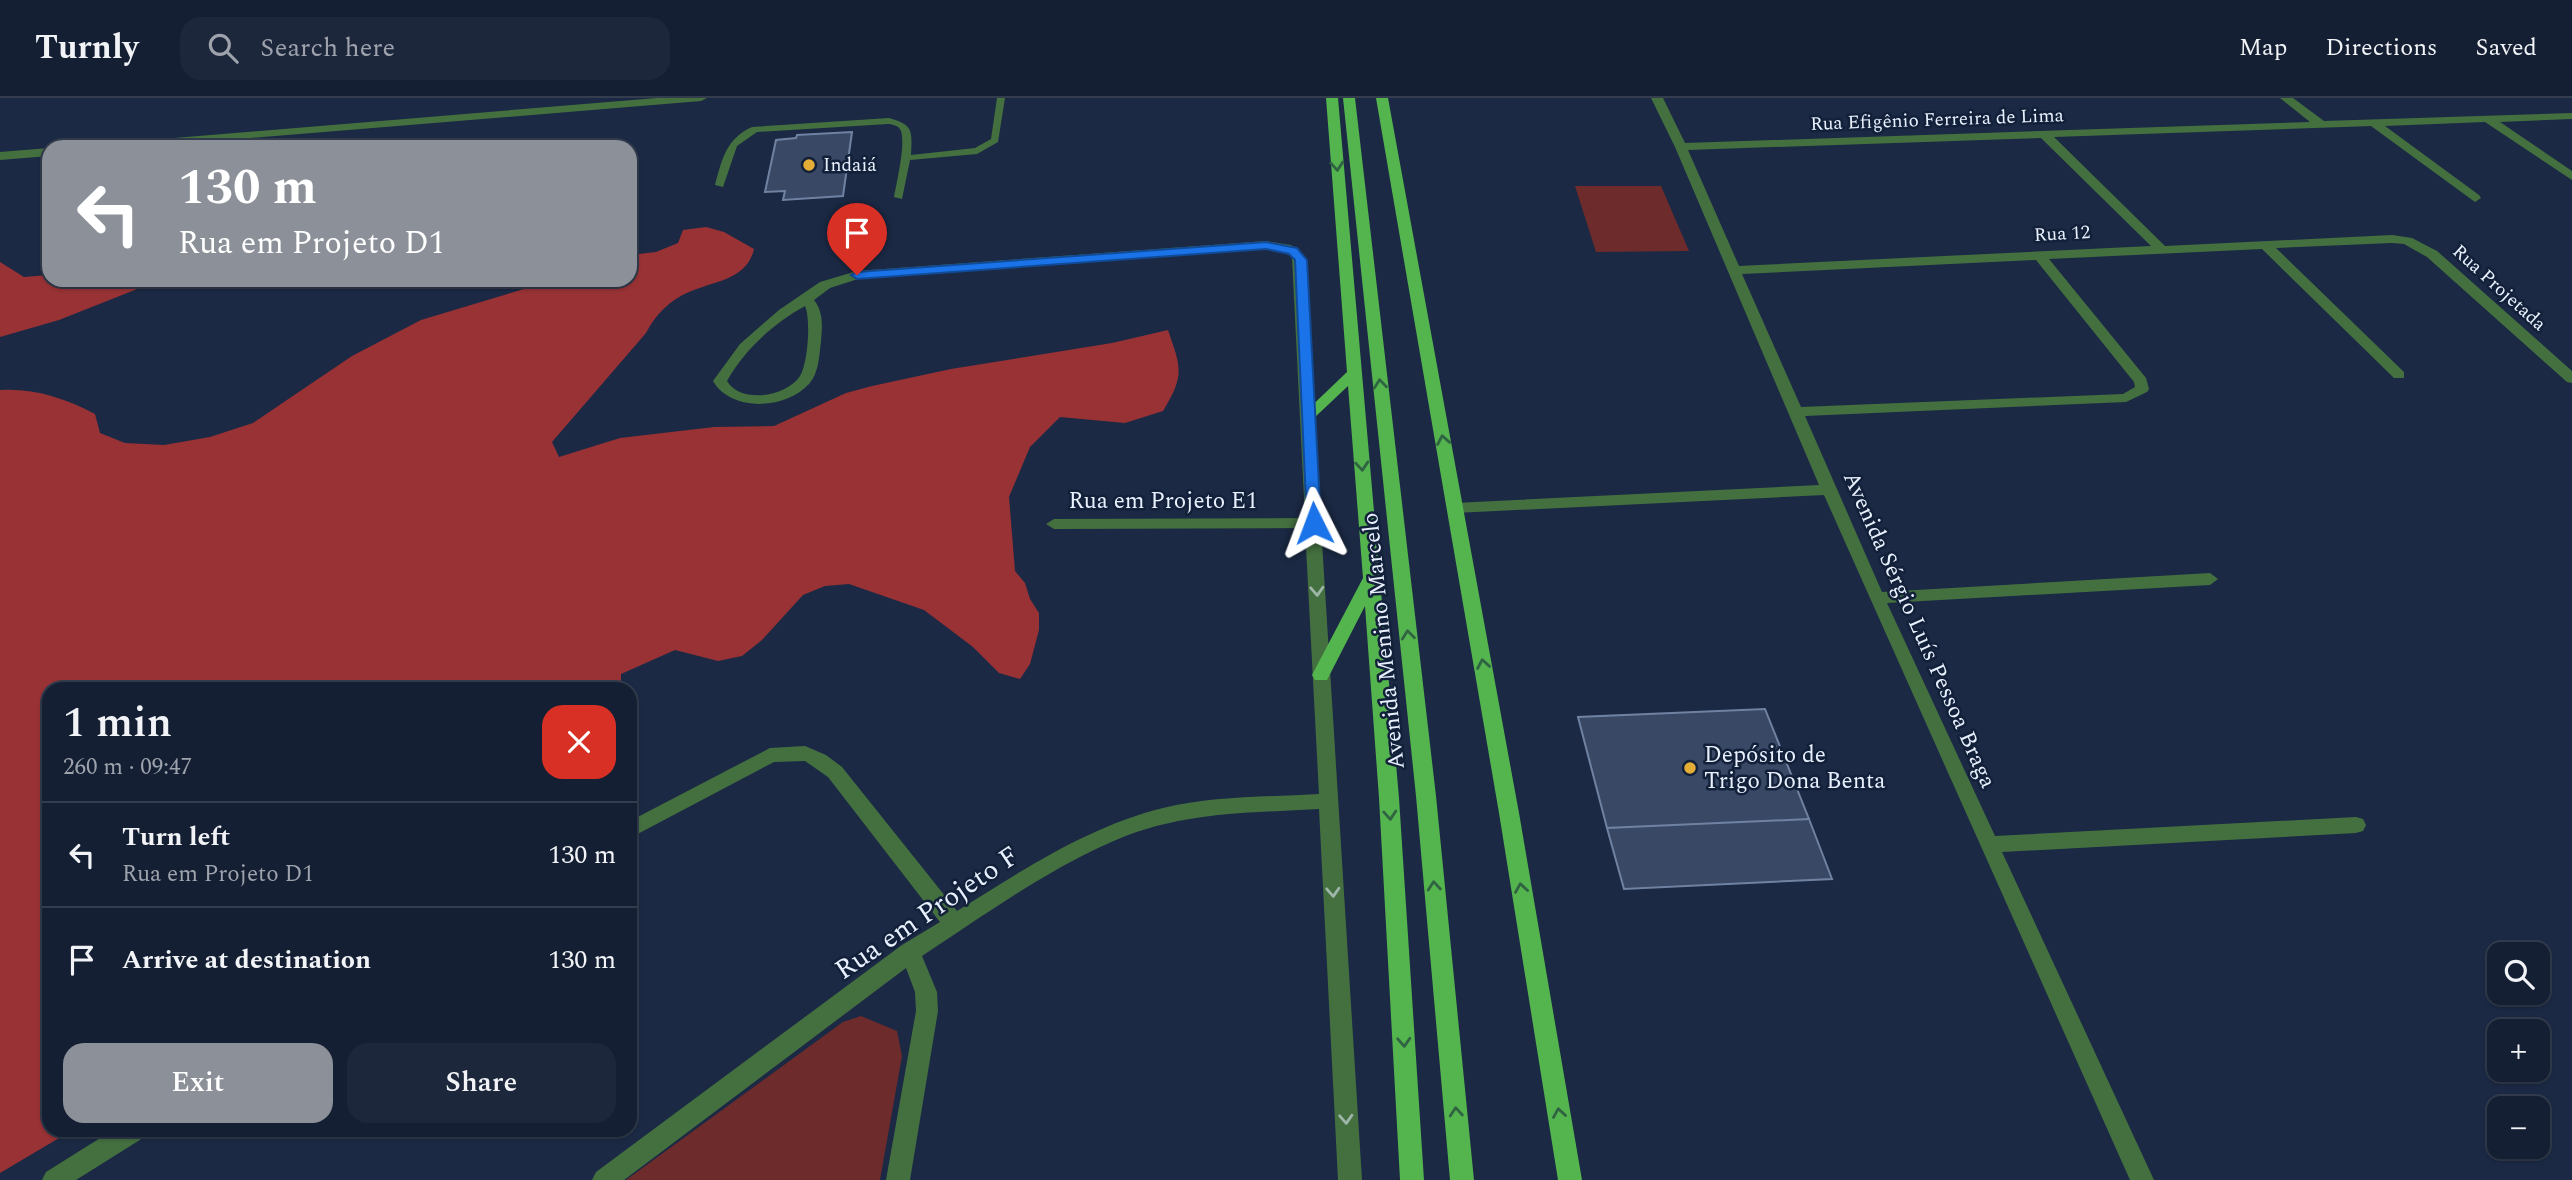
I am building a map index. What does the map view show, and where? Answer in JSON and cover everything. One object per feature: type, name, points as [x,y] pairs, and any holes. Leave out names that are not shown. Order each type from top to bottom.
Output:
[{"type":"main road","name":"Avenida Menino Marcelo","points":[[1332,98],[1389,798],[1412,1180]]},
{"type":"main road","name":"Avenida Menino Marcelo","points":[[1349,98],[1426,796],[1462,1180]]},
{"type":"main road","points":[[1382,98],[1570,1180]]},
{"type":"main road","points":[[1308,416],[1354,373]]},
{"type":"main road","points":[[1321,675],[1372,576]]},
{"type":"street","points":[[179,140],[609,101],[701,98]]},
{"type":"street","name":"Avenida Sérgio Luís Pessoa Braga","points":[[1657,98],[1681,147],[1876,598],[2142,1180]]},
{"type":"street","points":[[2286,98],[2320,124]]},
{"type":"street","name":"Rua Efigênio Ferreira de Lima","points":[[1681,147],[2572,116]]},
{"type":"street","points":[[2488,119],[2572,176]]},
{"type":"street","points":[[2372,122],[2475,198]]},
{"type":"street","points":[[2044,134],[2160,248]]},
{"type":"street","points":[[0,156],[42,153]]},
{"type":"street","name":"Rua 12","points":[[1734,270],[2392,239]]},
{"type":"street","name":"Rua Projetada","points":[[2392,239],[2407,241],[2432,254],[2572,379]]},
{"type":"street","points":[[2264,244],[2399,375]]},
{"type":"street","points":[[807,299],[816,309],[817,320],[809,373],[804,380],[786,395],[770,398],[741,398],[722,389],[720,381],[724,370],[772,321],[825,285],[857,275],[1266,245],[1286,248],[1298,255],[1301,260],[1321,675],[1350,1180]]},
{"type":"street","points":[[1796,412],[2126,398],[2142,389],[2141,382],[2039,255]]},
{"type":"street","points":[[1455,508],[1828,490]]},
{"type":"street","name":"Rua em Projeto E1","points":[[1054,524],[1314,523]]},
{"type":"street","points":[[1876,598],[2210,579]]},
{"type":"street","points":[[637,824],[769,755],[793,751],[819,757],[835,772],[953,922]]},
{"type":"street","name":"Rua em Projeto F","points":[[604,1180],[953,922],[1026,878],[1104,837],[1163,816],[1224,807],[1328,801]]},
{"type":"street","points":[[1988,845],[2356,825]]},
{"type":"street","points":[[898,1180],[927,1011],[926,992],[910,952]]},
{"type":"street","points":[[54,1180],[124,1137]]},
{"type":"lane","points":[[906,158],[977,151],[986,147],[995,140],[1001,98]]},
{"type":"lane","points":[[720,185],[732,143],[740,135],[755,130],[889,121],[902,125],[907,132],[906,158],[899,197]]},
{"type":"shaded area","points":[[1575,186],[1661,186],[1689,251],[1596,252]]},
{"type":"shaded area","points":[[706,227],[724,232],[754,249],[750,259],[737,273],[682,295],[664,309],[552,442],[559,457],[620,438],[714,427],[774,426],[846,393],[872,386],[951,369],[1112,343],[1168,330],[1179,371],[1175,388],[1163,411],[1125,423],[1060,417],[1030,447],[1009,497],[1015,571],[1025,583],[1030,599],[1039,613],[1039,630],[1030,664],[1020,679],[999,673],[973,647],[924,610],[849,584],[825,586],[803,595],[762,640],[742,656],[718,661],[675,650],[621,674],[621,682],[42,682],[42,1137],[61,1137],[0,1173],[0,390],[37,392],[72,403],[95,414],[100,433],[125,443],[164,445],[210,437],[253,423],[352,356],[421,320],[531,287],[637,287],[637,254],[656,252],[678,243],[683,230]]},
{"type":"shaded area","points":[[0,262],[24,277],[42,276],[42,287],[142,287],[59,320],[0,337]]},
{"type":"shaded area","points":[[861,1016],[897,1031],[902,1056],[880,1180],[626,1180],[843,1022]]},
{"type":"building","name":"Indaiá","points":[[852,132],[843,196],[783,200],[785,191],[765,192],[776,140],[796,138],[797,135]]},
{"type":"building","name":"Depósito de Trigo Dona Benta","points":[[1765,709],[1809,819],[1607,828],[1578,717]]},
{"type":"building","points":[[1809,819],[1832,879],[1624,889],[1607,828]]},
{"type":"place","name":"Indaiá","points":[[809,165]]},
{"type":"place","name":"Depósito de Trigo Dona Benta","points":[[1690,768]]},
{"type":"route","points":[[857,275],[1266,245],[1276,245],[1293,251],[1301,260],[1314,523]]}]
